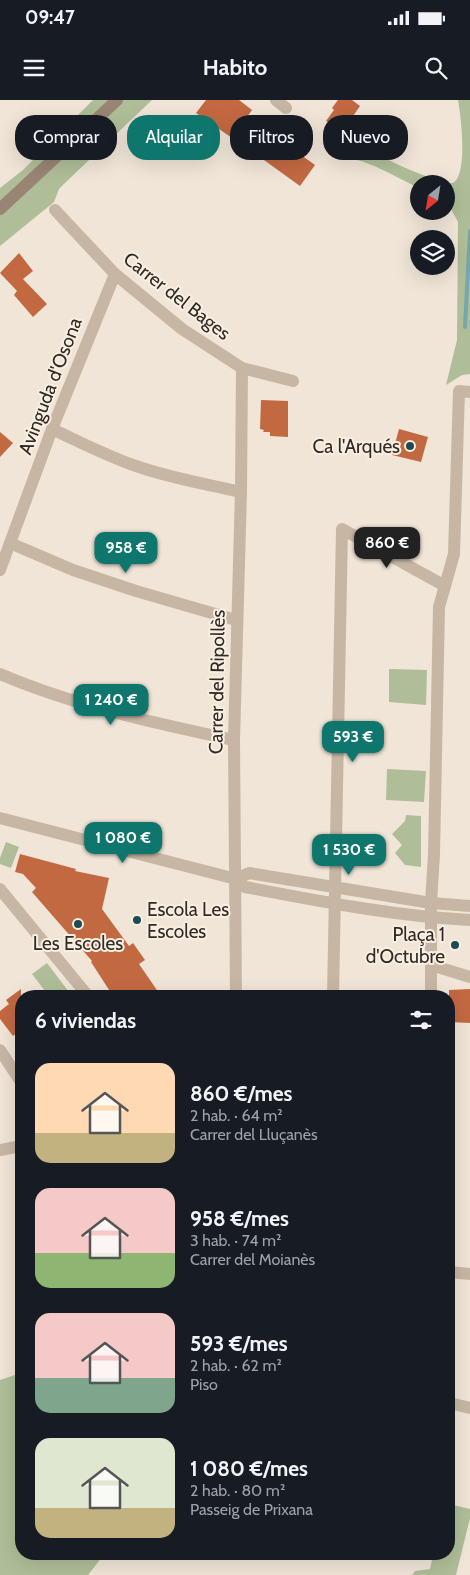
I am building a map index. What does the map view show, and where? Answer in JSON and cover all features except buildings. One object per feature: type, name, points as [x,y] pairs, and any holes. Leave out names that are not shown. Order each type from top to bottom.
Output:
[{"type":"street","points":[[0,209],[118,100]]},
{"type":"street","points":[[276,100],[286,108]]},
{"type":"street","name":"Carrer del Bages","points":[[56,210],[115,274],[182,328],[242,368],[293,381]]},
{"type":"street","name":"Avinguda d'Osona","points":[[0,570],[52,428],[115,274]]},
{"type":"street","name":"Carrer del Ripollès","points":[[236,990],[234,740],[241,492],[242,368]]},
{"type":"street","points":[[431,990],[431,903],[439,607],[454,554],[459,391],[470,392]]},
{"type":"street","points":[[52,428],[86,445],[137,466],[190,481],[241,492]]},
{"type":"street","points":[[333,990],[342,529],[445,586]]},
{"type":"street","points":[[10,543],[73,570],[136,591],[236,620]]},
{"type":"street","points":[[0,674],[88,705],[158,725],[234,740]]},
{"type":"street","points":[[0,818],[236,879],[245,888],[431,918],[470,920]]},
{"type":"street","points":[[236,879],[249,873],[431,903],[470,906]]},
{"type":"street","points":[[0,889],[83,990]]},
{"type":"street","points":[[432,965],[470,976]]},
{"type":"street","points":[[0,1050],[15,1073]]},
{"type":"street","points":[[0,1150],[15,1147]]},
{"type":"street","points":[[455,1273],[470,1274]]},
{"type":"street","points":[[455,1405],[470,1408]]},
{"type":"green space","points":[[93,100],[152,100],[136,115],[127,115],[127,124],[117,133],[117,115],[78,115]]},
{"type":"green space","points":[[458,100],[470,100],[470,374],[462,375],[446,385],[457,340],[458,222],[455,216],[455,181],[461,169],[461,119]]},
{"type":"green space","points":[[33,160],[89,160],[59,189],[54,202],[0,246],[0,188]]},
{"type":"green space","points":[[356,160],[388,160],[423,175],[410,175],[410,184],[367,163]]},
{"type":"green space","points":[[389,669],[427,670],[426,705],[389,702]]},
{"type":"green space","points":[[387,769],[426,771],[424,802],[386,800]]},
{"type":"green space","points":[[406,815],[421,816],[421,867],[405,865],[395,853],[402,845],[392,834],[405,821]]},
{"type":"green space","points":[[6,842],[19,847],[11,868],[0,864],[0,858]]},
{"type":"green space","points":[[47,963],[67,990],[44,990],[32,974]]},
{"type":"green space","points":[[15,1375],[15,1560],[100,1560],[88,1575],[0,1575],[0,1380]]},
{"type":"green space","points":[[455,1505],[470,1509],[470,1518],[456,1575],[412,1575],[415,1571],[430,1569],[432,1560],[455,1560]]},
{"type":"waterway","points":[[465,327],[470,231]]},
{"type":"place","name":"Ca l'Arqués","points":[[410,446]]},
{"type":"place","name":"Escola Les Escoles","points":[[137,920]]},
{"type":"place","name":"Les Escoles","points":[[78,924]]},
{"type":"place","name":"Plaça 1 d'Octubre","points":[[455,945]]}]
